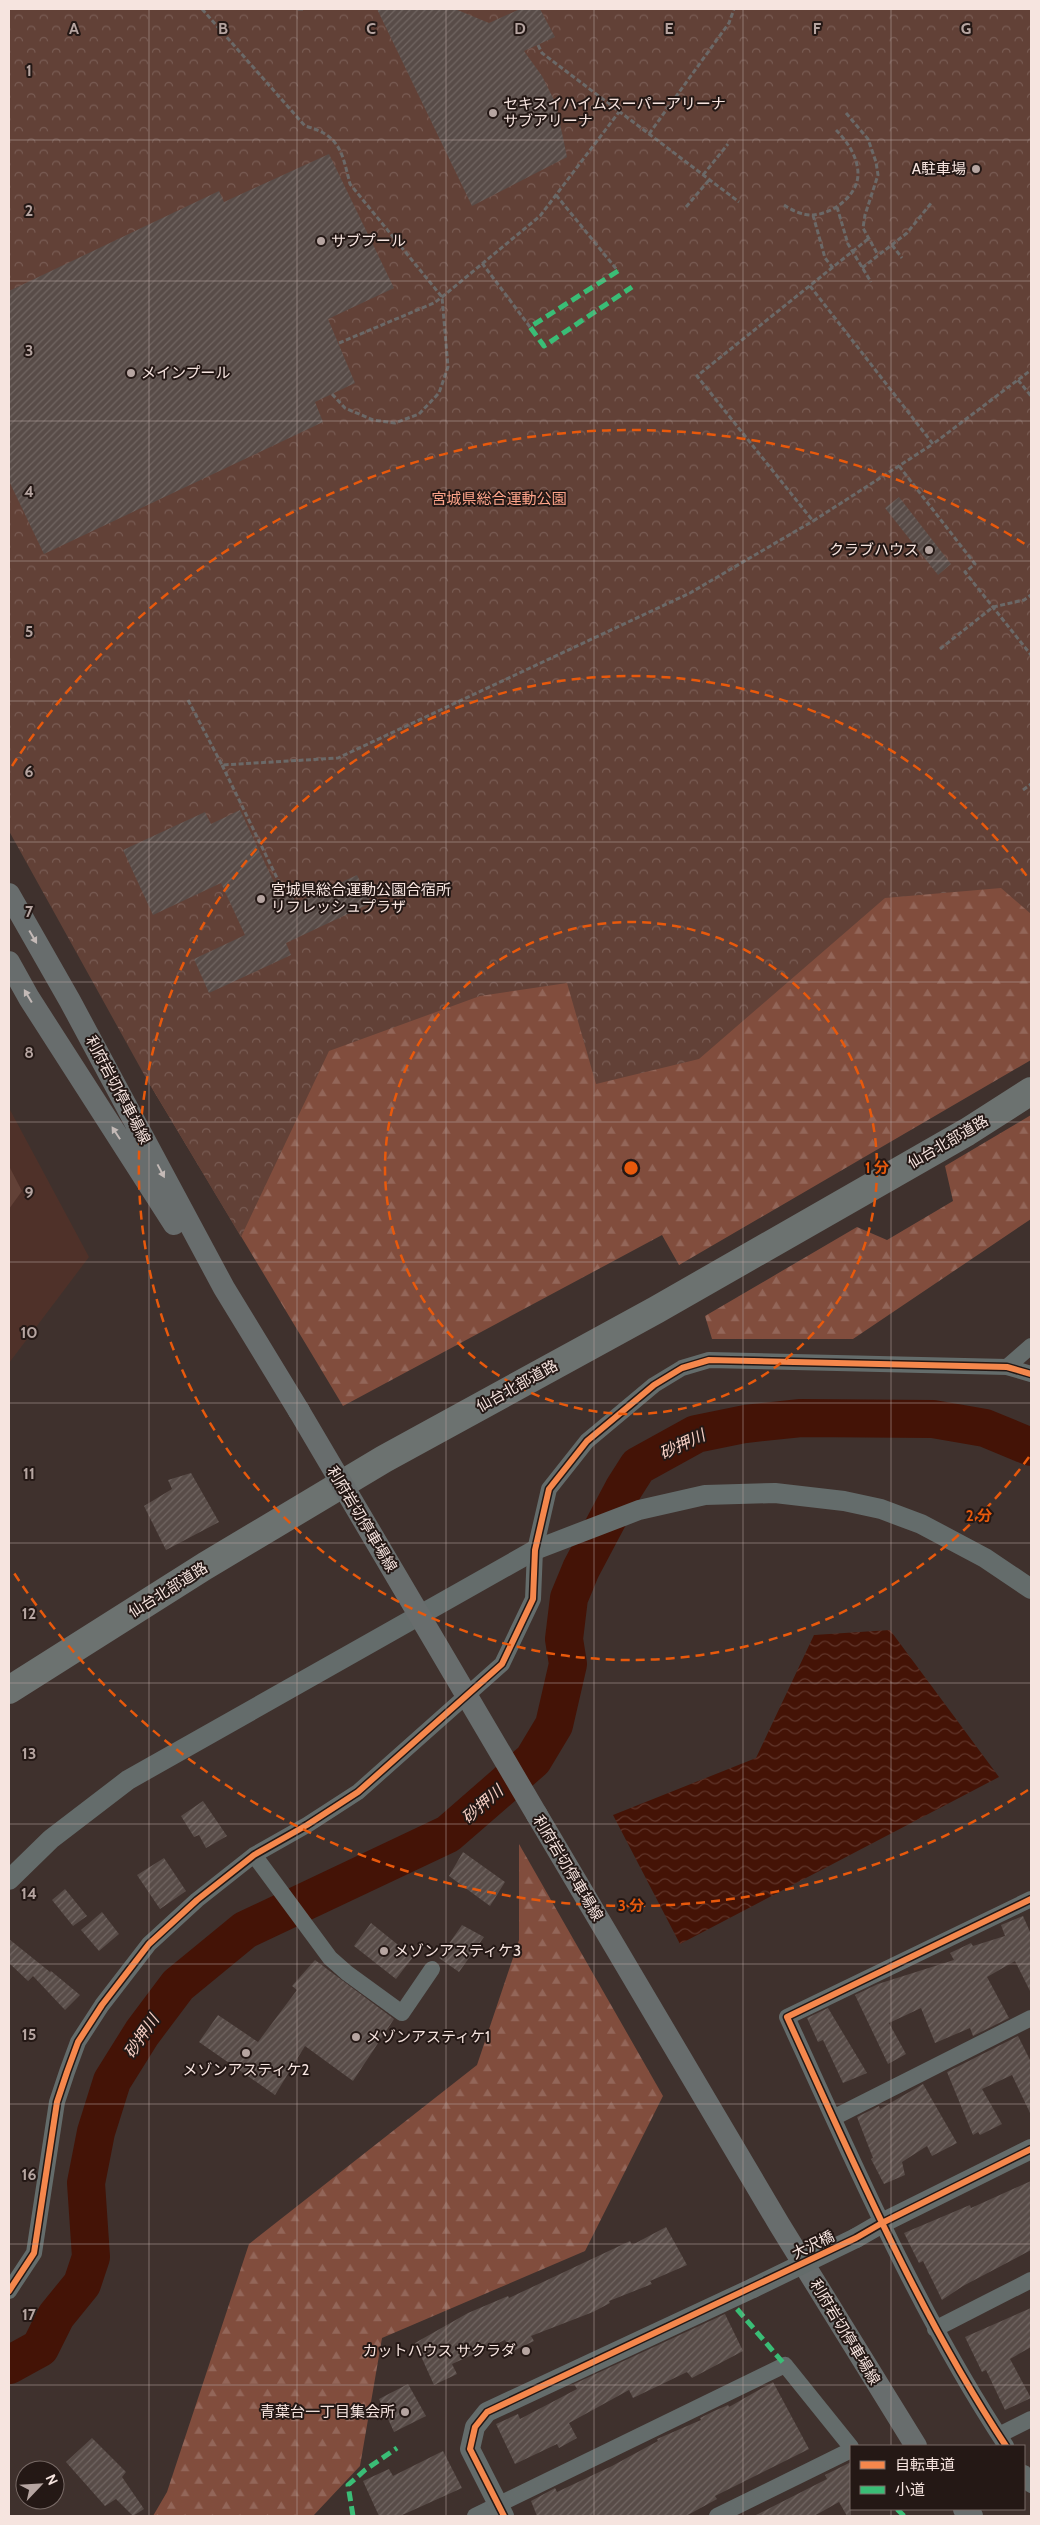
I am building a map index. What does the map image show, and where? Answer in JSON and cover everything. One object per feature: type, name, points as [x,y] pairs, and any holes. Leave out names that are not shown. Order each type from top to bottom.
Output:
[{"type":"highway","name":"仙台北部道路","points":[[9,1690],[205,1566],[384,1459],[656,1310],[967,1132],[1031,1091]]},
{"type":"main road","name":"利府岩切停車場線","points":[[9,894],[70,1001],[224,1288],[299,1411],[774,2216],[915,2445]]},
{"type":"main road","name":"利府岩切停車場線","points":[[9,962],[29,998],[176,1226],[224,1288]]},
{"type":"street","points":[[1007,1367],[1031,1346]]},
{"type":"street","points":[[9,2290],[34,2253],[57,2102],[78,2042],[102,2005],[149,1944],[197,1900],[254,1855],[307,1825],[358,1792],[502,1664],[533,1599],[535,1550],[549,1489],[587,1441],[654,1385],[682,1368],[709,1360],[1007,1367],[1031,1374]]},
{"type":"street","points":[[9,1880],[51,1839],[128,1780],[535,1550],[556,1540],[639,1510],[705,1495],[775,1493],[844,1501],[881,1509],[921,1524],[985,1558],[1031,1589]]},
{"type":"street","points":[[254,1855],[330,1958],[347,1974],[402,2013],[432,1970]]},
{"type":"street","points":[[1031,1899],[787,2017],[882,2223],[935,2329],[1002,2441],[1031,2419]]},
{"type":"street","points":[[833,2118],[1031,2018]]},
{"type":"street","name":"大沢橋","points":[[501,2510],[470,2449],[475,2427],[487,2412],[753,2288],[1031,2149]]},
{"type":"street","points":[[935,2329],[1031,2280]]},
{"type":"street","points":[[475,2516],[501,2510],[785,2365],[850,2447]]},
{"type":"street","points":[[717,2516],[850,2449]]},
{"type":"path","points":[[202,9],[305,126],[326,132],[333,140],[344,162],[350,184],[442,296],[447,370],[439,393],[419,414],[395,423],[373,420],[345,408],[332,394]]},
{"type":"path","points":[[298,9],[303,9]]},
{"type":"path","points":[[649,134],[729,23],[734,9]]},
{"type":"path","points":[[538,45],[542,53],[739,202]]},
{"type":"path","points":[[338,343],[434,303],[540,216],[619,112]]},
{"type":"path","points":[[846,112],[868,140],[876,162],[878,175],[864,215],[863,228],[878,255]]},
{"type":"path","points":[[784,205],[791,210],[813,215],[837,207],[851,193],[858,175],[855,161],[847,142],[836,130]]},
{"type":"path","points":[[703,175],[728,144]]},
{"type":"path","points":[[686,207],[709,180]]},
{"type":"path","points":[[556,195],[618,271]]},
{"type":"path","points":[[862,268],[907,233],[932,202]]},
{"type":"path","points":[[837,207],[852,252],[871,282]]},
{"type":"path","points":[[813,215],[825,258],[833,268]]},
{"type":"path","points":[[813,521],[698,376],[868,239]]},
{"type":"path","points":[[892,245],[902,258]]},
{"type":"path","points":[[482,263],[530,327]]},
{"type":"path","points":[[810,286],[933,444]]},
{"type":"path","points":[[222,765],[338,758],[690,593],[813,521],[933,444],[1031,370]]},
{"type":"path","points":[[1018,380],[1031,396]]},
{"type":"path","points":[[899,466],[975,564],[965,572],[1031,655]]},
{"type":"path","points":[[940,649],[993,606],[1024,600],[1031,594]]},
{"type":"path","points":[[188,700],[280,884]]},
{"type":"path","points":[[1023,790],[1031,784]]},
{"type":"shaded area","points":[[9,1108],[89,1257],[9,1363]]},
{"type":"green space","name":"宮城県総合運動公園","points":[[9,9],[1031,9],[1031,914],[1001,888],[885,898],[699,1059],[596,1084],[567,983],[480,996],[329,1051],[241,1237],[146,1078],[9,831]]},
{"type":"green space","points":[[1031,788],[1031,1060],[679,1265],[662,1235],[343,1406],[146,1078],[234,1029]]},
{"type":"green space","points":[[1031,1115],[1031,1219],[853,1339],[712,1339],[705,1316],[857,1227],[887,1240],[953,1201],[945,1166]]},
{"type":"green space","points":[[9,1166],[22,1191],[9,1209]]},
{"type":"green space","points":[[519,1844],[663,2096],[585,2251],[382,2338],[360,2466],[313,2516],[153,2516],[167,2492],[249,2244],[477,2065],[519,1940]]},
{"type":"water","points":[[890,1630],[999,1777],[680,1944],[613,1815],[756,1758],[814,1635]]},
{"type":"building","name":"セキスイハイムスーパーアリーナ サブアリーナ","points":[[377,9],[455,9],[489,23],[520,9],[540,9],[555,37],[524,51],[542,76],[556,104],[567,157],[472,206]]},
{"type":"building","points":[[329,154],[394,288],[328,319],[355,383],[315,402],[323,422],[44,554],[9,481],[9,291],[219,191],[224,202]]},
{"type":"building","name":"クラブハウス","points":[[899,497],[951,564],[938,575],[885,508]]},
{"type":"building","name":"宮城県総合運動公園合宿所 リフレッシュプラザ","points":[[240,810],[280,895],[290,890],[296,903],[357,875],[371,903],[286,943],[291,955],[209,993],[194,959],[245,935],[221,883],[153,915],[123,850],[205,812],[211,824]]},
{"type":"building","points":[[191,1473],[219,1522],[166,1550],[144,1506],[172,1489],[168,1480]]},
{"type":"building","points":[[203,1801],[227,1836],[206,1848],[199,1835],[194,1837],[181,1816]]},
{"type":"building","points":[[463,1852],[505,1882],[490,1906],[449,1876]]},
{"type":"building","points":[[164,1858],[186,1891],[160,1909],[137,1875]]},
{"type":"building","points":[[65,1889],[87,1916],[73,1926],[52,1900]]},
{"type":"building","points":[[102,1912],[119,1934],[99,1951],[81,1930]]},
{"type":"building","points":[[1023,1916],[1031,1934],[1031,1993],[1015,1961],[987,1977],[1009,2018],[973,2036],[970,2028],[935,2043],[921,2008],[889,2023],[906,2054],[888,2064],[855,1995],[878,1984],[954,1960],[950,1953],[971,1943],[973,1946],[1005,1936],[1001,1925]]},
{"type":"building","name":"メゾンアスティケ3","points":[[371,1923],[413,1957],[396,1979],[354,1946]]},
{"type":"building","points":[[462,1925],[484,1937],[459,1972],[439,1958]]},
{"type":"building","points":[[9,1939],[80,1995],[65,2010],[33,1976],[28,1981],[9,1963]]},
{"type":"building","points":[[315,1960],[394,2019],[353,2081],[305,2046],[275,2095],[199,2042],[218,2015],[258,2042],[297,1990],[292,1986]]},
{"type":"building","points":[[828,2008],[867,2073],[843,2083],[823,2040],[818,2042],[807,2018]]},
{"type":"building","points":[[1018,2036],[1031,2062],[1031,2115],[1012,2075],[982,2089],[1002,2124],[980,2135],[978,2132],[973,2135],[947,2072]]},
{"type":"building","points":[[923,2084],[957,2143],[932,2156],[927,2146],[902,2162],[905,2175],[884,2184],[871,2159],[873,2158],[857,2117],[879,2106],[880,2109]]},
{"type":"building","points":[[1031,2181],[1031,2250],[963,2286],[942,2300],[923,2261],[919,2263],[904,2233],[970,2205],[971,2208]]},
{"type":"building","points":[[666,2227],[687,2265],[650,2281],[652,2284],[609,2301],[610,2303],[593,2312],[531,2336],[534,2341],[511,2352],[505,2340],[452,2364],[457,2374],[434,2385],[415,2343],[468,2313],[508,2296],[509,2298],[630,2241],[632,2245]]},
{"type":"building","points":[[1031,2308],[1031,2347],[1010,2359],[1031,2398],[1005,2410],[986,2370],[982,2372],[965,2337]]},
{"type":"building","points":[[725,2314],[743,2351],[692,2378],[687,2372],[633,2398],[629,2390],[569,2423],[577,2438],[559,2448],[557,2444],[515,2464],[496,2424],[518,2414],[520,2419],[577,2389],[574,2384]]},
{"type":"building","points":[[773,2382],[809,2449],[715,2496],[717,2499],[686,2516],[537,2516],[531,2501],[555,2488],[557,2492],[612,2466],[658,2441],[657,2439],[701,2420],[700,2418],[714,2411],[728,2405],[729,2407]]},
{"type":"building","points":[[408,2384],[426,2416],[394,2432],[379,2399]]},
{"type":"building","points":[[92,2438],[126,2472],[122,2477],[144,2509],[133,2516],[116,2499],[105,2506],[66,2462]]},
{"type":"building","points":[[443,2451],[462,2488],[400,2516],[379,2516],[363,2481],[389,2469],[393,2476]]},
{"type":"building","points":[[850,2462],[851,2516],[847,2516],[839,2502],[814,2516],[754,2516],[827,2479],[825,2475]]},
{"type":"waterway","name":"砂押川","points":[[9,2365],[40,2348],[56,2316],[82,2284],[91,2257],[86,2183],[96,2132],[112,2081],[142,2033],[178,1985],[245,1930],[448,1834],[533,1760],[554,1725],[568,1664],[564,1639],[569,1598],[581,1569],[624,1488],[638,1466],[696,1434],[745,1424],[801,1418],[933,1419],[985,1428],[1031,1447]]},
{"type":"marked path","points":[[618,271],[530,327],[544,346],[632,287]]},
{"type":"marked path","points":[[737,2309],[785,2365]]},
{"type":"marked path","points":[[353,2516],[348,2485],[365,2470],[397,2448]]},
{"type":"marked path","points":[[898,2510],[904,2516]]},
{"type":"cycle path","points":[[9,2291],[34,2253],[57,2102],[78,2042],[102,2005],[149,1944],[197,1900],[254,1855],[307,1825],[358,1792],[502,1664],[533,1599],[535,1550],[549,1489],[587,1441],[654,1385],[682,1368],[709,1360],[1007,1367],[1031,1374]]},
{"type":"cycle path","points":[[1005,2445],[974,2395],[915,2289],[862,2181],[787,2017],[1031,1899]]},
{"type":"cycle path","points":[[504,2516],[470,2449],[475,2427],[487,2412],[856,2238],[882,2223],[1031,2149]]},
{"type":"place","name":"セキスイハイムスーパーアリーナ サブアリーナ","points":[[493,113]]},
{"type":"place","name":"A駐車場","points":[[976,169]]},
{"type":"place","name":"サブプール","points":[[321,241]]},
{"type":"place","name":"メインプール","points":[[131,373]]},
{"type":"place","name":"クラブハウス","points":[[929,550]]},
{"type":"place","name":"宮城県総合運動公園合宿所 リフレッシュプラザ","points":[[261,899]]},
{"type":"place","name":"メゾンアスティケ3","points":[[384,1951]]},
{"type":"place","name":"メゾンアスティケ1","points":[[356,2037]]},
{"type":"place","name":"メゾンアスティケ2","points":[[246,2053]]},
{"type":"place","name":"カットハウス サクラダ","points":[[526,2351]]},
{"type":"place","name":"青葉台一丁目集会所","points":[[405,2412]]}]
